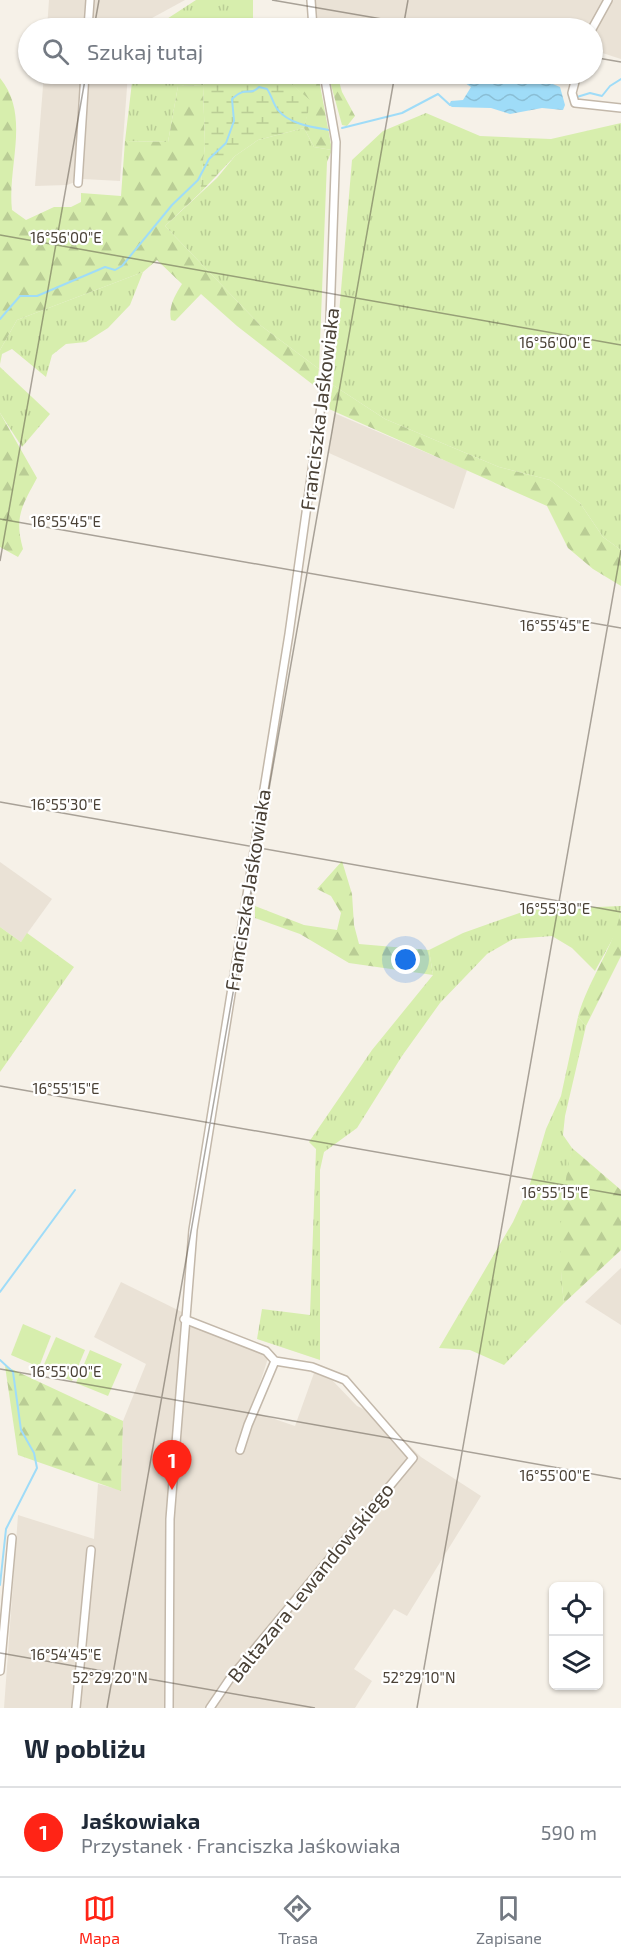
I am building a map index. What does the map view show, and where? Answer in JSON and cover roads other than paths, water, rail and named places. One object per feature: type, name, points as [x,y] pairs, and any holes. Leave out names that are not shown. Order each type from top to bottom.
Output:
[{"type":"street","points":[[89,18],[90,0]]},
{"type":"street","points":[[311,0],[313,18]]},
{"type":"street","points":[[598,18],[608,0]]},
{"type":"street","points":[[78,183],[85,84]]},
{"type":"street","name":"Franciszka Jaśkowiaka","points":[[169,1708],[169,1538],[184,1319],[202,1161],[287,644],[326,377],[333,284],[336,142],[326,84]]},
{"type":"street","points":[[574,84],[572,93],[575,103],[621,108]]},
{"type":"street","points":[[184,1319],[266,1351],[275,1361],[240,1450]]},
{"type":"street","name":"Baltazara Lewandowskiego","points":[[210,1708],[229,1680],[413,1458],[345,1380],[312,1366],[275,1361]]},
{"type":"street","points":[[0,1671],[12,1538]]},
{"type":"street","points":[[76,1708],[91,1551]]},
{"type":"water","points":[[466,84],[553,84],[560,87],[565,105],[563,110],[542,108],[510,114],[491,108],[449,105],[451,101],[463,100],[471,87]]},
{"type":"waterway","points":[[577,97],[590,93],[602,96],[610,86],[621,79]]},
{"type":"waterway","points":[[0,319],[20,296],[37,296],[105,267],[115,270],[122,266],[172,205],[198,180],[209,159],[226,143],[234,121],[232,99],[237,95],[259,87],[267,89],[276,108],[288,119],[329,130]]},
{"type":"waterway","points":[[342,128],[402,113],[438,94],[450,105]]},
{"type":"waterway","points":[[0,1292],[75,1190]]},
{"type":"waterway","points":[[0,1360],[13,1372],[21,1430],[34,1453],[37,1468],[6,1529],[0,1585]]},
{"type":"place","name":"Jaśkowiaka","points":[[172,1490]]}]
